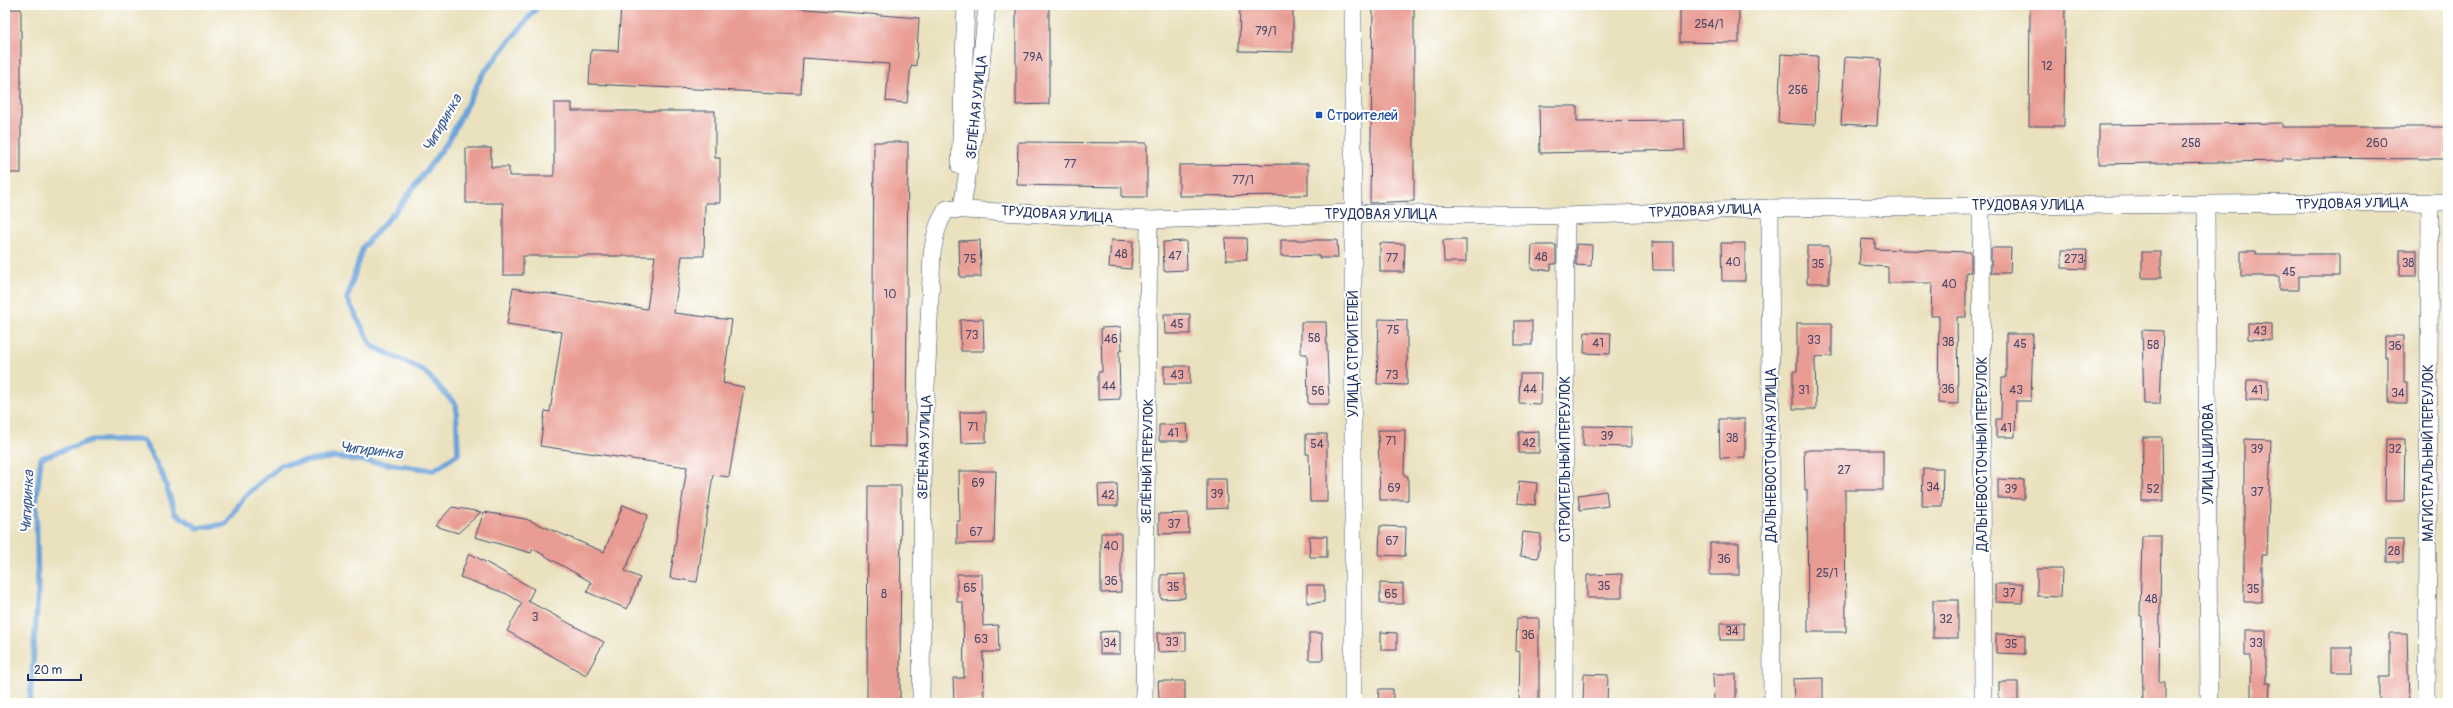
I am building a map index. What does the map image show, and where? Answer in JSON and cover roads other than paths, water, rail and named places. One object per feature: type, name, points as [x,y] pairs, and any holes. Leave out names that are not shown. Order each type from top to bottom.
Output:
[{"type":"street","name":"ЗЕЛЁНАЯ УЛИЦА","points":[[962,208],[960,123],[966,5]]},
{"type":"street","name":"ЗЕЛЁНАЯ УЛИЦА","points":[[962,208],[975,125],[987,5]]},
{"type":"street","name":"УЛИЦА СТРОИТЕЛЕЙ","points":[[1353,5],[1353,703]]},
{"type":"street","name":"МАГИСТРАЛЬНЫЙ ПЕРЕУЛОК","points":[[2427,703],[2430,202]]},
{"type":"street","name":"ТРУДОВАЯ УЛИЦА","points":[[962,208],[1149,220],[1353,213],[1566,216],[1770,208],[1981,205],[2206,206],[2448,202]]},
{"type":"street","name":"ДАЛЬНЕВОСТОЧНЫЙ ПЕРЕУЛОК","points":[[1981,205],[1982,703]]},
{"type":"street","name":"УЛИЦА ШИЛОВА","points":[[2206,206],[2210,703]]},
{"type":"street","name":"ЗЕЛЁНАЯ УЛИЦА","points":[[921,703],[923,454],[932,254],[935,231],[940,219],[947,209],[962,208]]},
{"type":"street","name":"ДАЛЬНЕВОСТОЧНАЯ УЛИЦА","points":[[1770,208],[1772,703]]},
{"type":"street","name":"СТРОИТЕЛЬНЫЙ ПЕРЕУЛОК","points":[[1564,703],[1566,216]]},
{"type":"street","name":"ЗЕЛЁНЫЙ ПЕРЕУЛОК","points":[[1144,703],[1149,220]]},
{"type":"waterway","name":"Чигиринка","points":[[30,703],[38,591],[36,502],[41,458],[92,440],[143,440],[163,476],[175,513],[198,528],[226,524],[245,496],[281,465],[335,457],[434,470],[458,454],[456,405],[424,371],[372,346],[347,299],[363,247],[400,206],[449,140],[482,75],[539,5]]},
{"type":"place","name":"Строителей","points":[[1319,115]]}]
